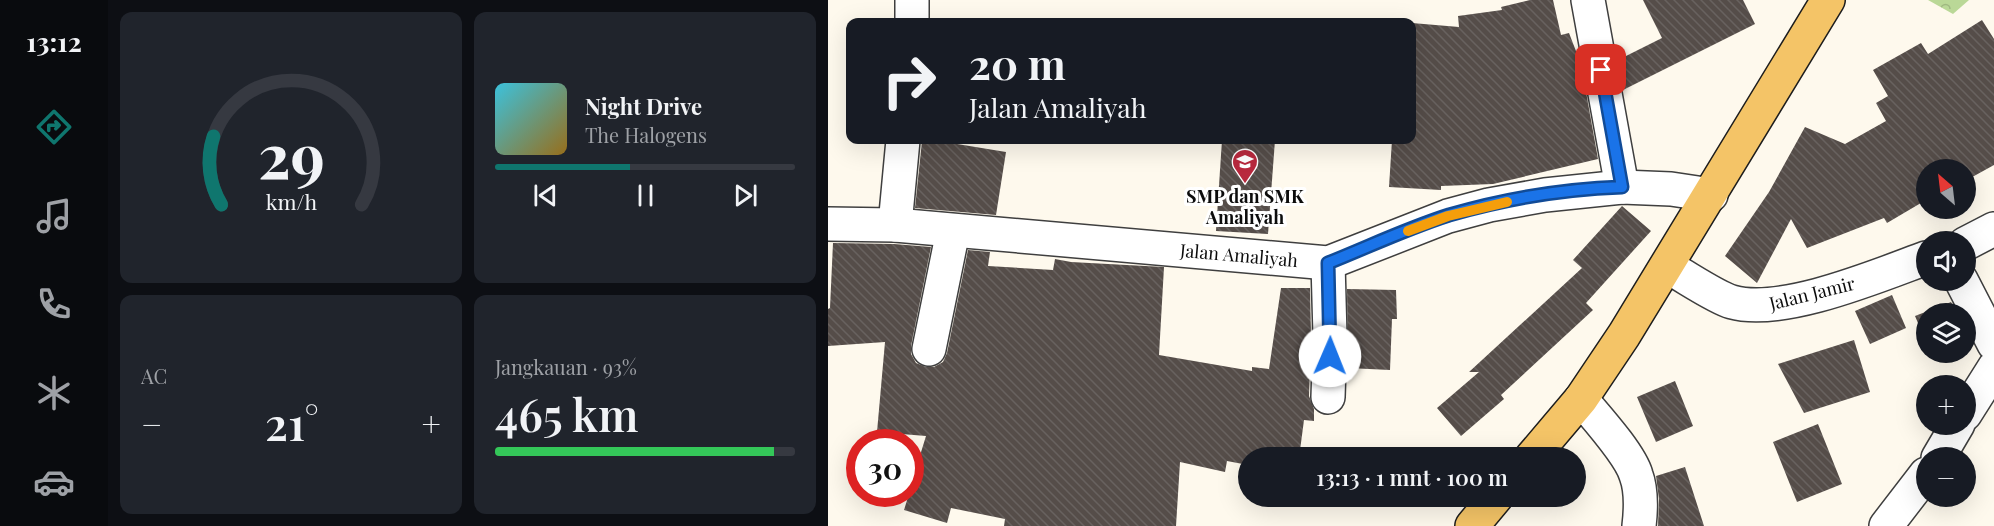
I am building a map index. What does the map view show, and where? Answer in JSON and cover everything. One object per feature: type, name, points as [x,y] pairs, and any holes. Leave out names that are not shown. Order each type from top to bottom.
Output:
[{"type":"main road","points":[[1540,447],[1581,399],[1668,267],[1828,0]]},
{"type":"main road","points":[[1472,526],[1488,507]]},
{"type":"street","points":[[912,0],[912,18]]},
{"type":"street","points":[[1588,0],[1622,187]]},
{"type":"street","points":[[895,225],[903,144]]},
{"type":"street","name":"Jalan Amaliyah","points":[[828,224],[895,225],[1328,263],[1448,216],[1489,205],[1545,195],[1622,187],[1671,189],[1711,195]]},
{"type":"street","points":[[1976,239],[1994,230]]},
{"type":"street","points":[[930,349],[952,231]]},
{"type":"street","name":"Jalan Jamir","points":[[1668,267],[1730,301],[1756,306],[1790,302],[1874,277],[1916,262]]},
{"type":"street","points":[[1328,263],[1330,336],[1328,397]]},
{"type":"street","points":[[1967,291],[1994,344]]},
{"type":"street","points":[[1976,397],[1994,368]]},
{"type":"street","points":[[1581,399],[1629,459],[1636,475],[1641,501],[1639,526]]},
{"type":"street","points":[[1886,526],[1916,487]]},
{"type":"green space","points":[[1928,0],[1969,0],[1953,14]]},
{"type":"building","points":[[1530,0],[1553,0],[1561,35],[1569,33],[1581,64],[1598,159],[1493,184],[1441,186],[1441,190],[1389,187],[1392,144],[1416,144],[1416,23],[1459,27],[1458,16],[1502,10],[1501,7]]},
{"type":"building","points":[[1643,0],[1743,0],[1755,24],[1623,90],[1618,60],[1662,38]]},
{"type":"building","points":[[1982,20],[1994,39],[1994,165],[1976,175],[1976,159],[1916,159],[1916,206],[1887,223],[1884,218],[1807,248],[1791,219],[1757,283],[1725,256],[1769,192],[1805,127],[1845,144],[1886,121],[1876,103],[1888,96],[1873,70],[1921,43],[1928,54]]},
{"type":"building","points":[[922,144],[957,144],[1006,152],[996,215],[915,208]]},
{"type":"building","name":"SMP dan SMK Amaliyah","points":[[1222,144],[1275,144],[1268,234],[1216,231]]},
{"type":"building","points":[[1622,206],[1651,231],[1586,303],[1593,310],[1501,395],[1504,399],[1461,436],[1437,408],[1479,372],[1469,372],[1582,268],[1573,260]]},
{"type":"building","points":[[833,243],[931,247],[911,354],[916,363],[934,367],[943,362],[947,353],[968,250],[990,252],[988,266],[1053,270],[1055,259],[1071,262],[1164,267],[1159,355],[1252,371],[1252,367],[1269,369],[1281,288],[1310,288],[1309,396],[1314,409],[1314,421],[1304,420],[1300,447],[1238,447],[1238,463],[1227,461],[1225,472],[1180,462],[1176,526],[1004,526],[1005,519],[951,508],[947,523],[904,510],[905,507],[924,507],[924,442],[926,436],[924,436],[924,429],[877,429],[885,342],[828,346],[828,309],[830,308]]},
{"type":"building","points":[[1347,289],[1396,290],[1397,319],[1392,319],[1390,370],[1348,368]]},
{"type":"building","points":[[1892,295],[1906,328],[1870,344],[1855,311]]},
{"type":"building","points":[[1854,340],[1870,392],[1804,413],[1778,364]]},
{"type":"building","points":[[1675,381],[1693,426],[1656,442],[1637,397]]},
{"type":"building","points":[[1818,424],[1842,484],[1797,502],[1773,442]]},
{"type":"building","points":[[1685,467],[1704,526],[1658,526],[1659,499],[1656,476]]},
{"type":"slow traffic","points":[[1408,231],[1448,216],[1507,202]]},
{"type":"place","name":"SMP dan SMK Amaliyah","points":[[1245,185]]},
{"type":"route","points":[[1330,356],[1328,263],[1448,216],[1489,205],[1545,195],[1622,187],[1601,70]]}]
